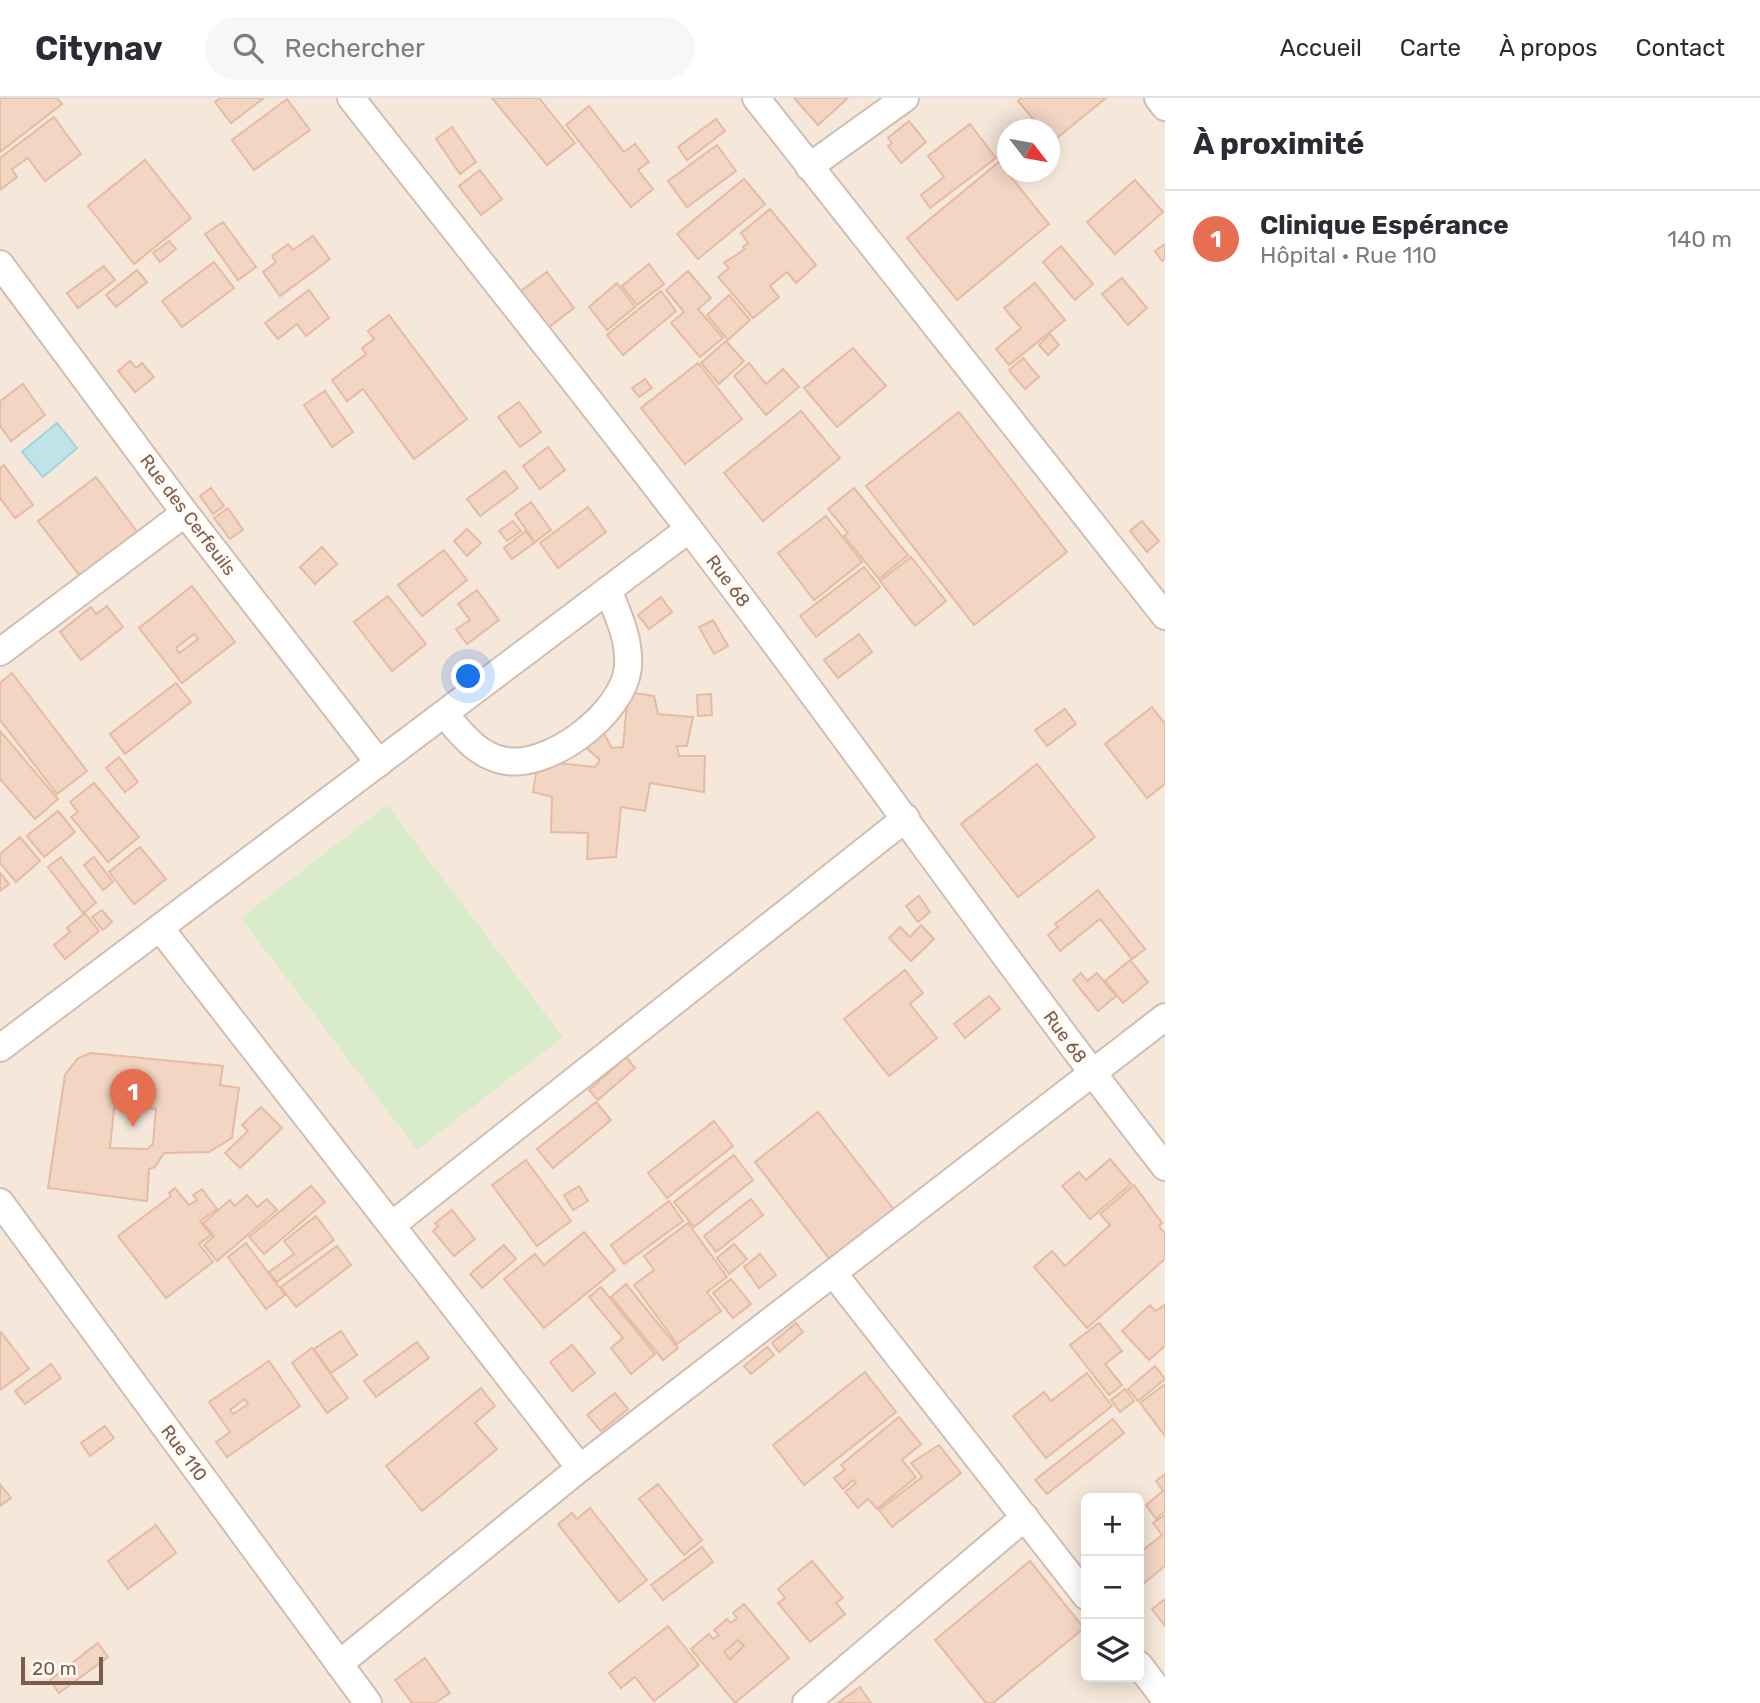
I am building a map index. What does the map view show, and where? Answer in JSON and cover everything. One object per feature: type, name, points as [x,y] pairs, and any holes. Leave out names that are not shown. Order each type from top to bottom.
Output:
[{"type":"street","name":"Rue 68","points":[[351,98],[689,529],[906,818],[1092,1074],[1165,1167]]},
{"type":"street","points":[[756,98],[1165,616]]},
{"type":"street","points":[[809,167],[905,98]]},
{"type":"street","points":[[1158,98],[1165,107]]},
{"type":"street","name":"Rue des Cerfeuils","points":[[1,269],[185,513],[379,763]]},
{"type":"street","points":[[0,652],[185,513]]},
{"type":"street","points":[[0,1048],[689,529]]},
{"type":"street","points":[[444,715],[476,750],[514,762],[550,752],[606,716],[621,694],[628,668],[627,639],[608,590]]},
{"type":"street","points":[[392,1225],[906,818]]},
{"type":"street","points":[[160,928],[580,1468]]},
{"type":"street","points":[[339,1664],[580,1468],[1165,1017]]},
{"type":"street","name":"Rue 110","points":[[0,1202],[368,1703]]},
{"type":"street","points":[[834,1274],[1081,1590]]},
{"type":"street","points":[[806,1703],[1025,1517]]},
{"type":"street","points":[[1144,1672],[1165,1699]]},
{"type":"shaded area","points":[[0,98],[1165,98],[1165,1703],[0,1703]]},
{"type":"green space","points":[[387,805],[563,1037],[417,1150],[241,918]]},
{"type":"water","points":[[57,423],[77,448],[43,477],[22,452]]},
{"type":"building","points":[[0,98],[57,98],[62,104],[0,152]]},
{"type":"building","points":[[220,98],[264,98],[231,123],[215,102]]},
{"type":"building","points":[[492,98],[539,98],[575,143],[547,165]]},
{"type":"building","points":[[794,98],[848,98],[818,125]]},
{"type":"building","points":[[1021,98],[1106,98],[1060,135],[1060,119],[1033,119],[1018,101]]},
{"type":"building","points":[[287,99],[310,130],[254,170],[232,140]]},
{"type":"building","points":[[589,106],[624,152],[635,144],[649,162],[638,170],[653,189],[631,207],[566,125]]},
{"type":"building","points":[[54,117],[81,154],[45,181],[28,158],[12,169],[17,177],[0,190],[0,158]]},
{"type":"building","points":[[716,119],[725,131],[687,160],[678,147]]},
{"type":"building","points":[[909,121],[926,142],[901,163],[888,146],[892,143],[888,138]]},
{"type":"building","points":[[970,124],[996,158],[930,208],[921,195],[944,177],[928,156]]},
{"type":"building","points":[[452,127],[476,162],[460,174],[436,139]]},
{"type":"building","points":[[717,145],[736,171],[687,207],[668,181]]},
{"type":"building","points":[[145,160],[191,218],[134,264],[88,206]]},
{"type":"building","points":[[997,164],[997,182],[1015,182],[1049,224],[957,300],[907,238]]},
{"type":"building","points":[[480,170],[502,199],[481,215],[459,186]]},
{"type":"building","points":[[744,179],[765,204],[698,259],[677,234]]},
{"type":"building","points":[[1135,180],[1163,212],[1115,254],[1087,222]]},
{"type":"building","points":[[770,209],[816,265],[796,283],[787,272],[770,286],[779,297],[753,318],[718,277],[729,268],[724,263],[745,249],[743,247],[748,243],[741,233]]},
{"type":"building","points":[[223,222],[256,267],[238,280],[205,234]]},
{"type":"building","points":[[313,236],[330,259],[280,296],[263,272],[276,262],[272,256],[288,244],[293,250]]},
{"type":"building","points":[[169,241],[176,249],[160,262],[153,253]]},
{"type":"building","points":[[1165,244],[1165,259],[1162,261],[1155,251]]},
{"type":"building","points":[[1061,246],[1093,284],[1075,300],[1043,262]]},
{"type":"building","points":[[214,262],[234,288],[182,327],[162,301]]},
{"type":"building","points":[[649,264],[664,284],[637,305],[622,286]]},
{"type":"building","points":[[104,266],[115,280],[78,308],[67,293]]},
{"type":"building","points":[[137,270],[147,282],[116,307],[106,295]]},
{"type":"building","points":[[688,271],[711,298],[698,309],[723,338],[700,357],[671,323],[684,312],[666,290]]},
{"type":"building","points":[[547,272],[574,308],[545,330],[518,293]]},
{"type":"building","points":[[1122,278],[1147,308],[1128,325],[1102,294]]},
{"type":"building","points":[[617,283],[635,307],[607,330],[589,307]]},
{"type":"building","points":[[1035,283],[1065,320],[1009,365],[996,349],[1021,328],[1004,308]]},
{"type":"building","points":[[309,290],[329,318],[306,336],[297,324],[278,339],[265,323]]},
{"type":"building","points":[[661,291],[676,311],[623,355],[607,335]]},
{"type":"building","points":[[729,295],[750,320],[728,340],[707,315]]},
{"type":"building","points":[[389,315],[467,419],[414,459],[363,389],[347,401],[332,380],[366,354],[362,348],[374,339],[368,331]]},
{"type":"building","points":[[1050,334],[1059,345],[1048,355],[1039,345]]},
{"type":"building","points":[[726,341],[744,361],[719,384],[701,363]]},
{"type":"building","points":[[853,348],[886,386],[837,427],[804,388]]},
{"type":"building","points":[[1023,358],[1039,377],[1025,389],[1009,370]]},
{"type":"building","points":[[130,361],[136,368],[142,363],[154,377],[135,392],[118,371]]},
{"type":"building","points":[[698,363],[742,419],[685,464],[641,408]]},
{"type":"building","points":[[749,363],[766,384],[783,369],[799,387],[766,415],[734,376]]},
{"type":"building","points":[[645,379],[652,388],[639,397],[632,388]]},
{"type":"building","points":[[23,384],[45,415],[11,441],[0,426],[0,401]]},
{"type":"building","points":[[325,391],[353,432],[332,447],[304,405]]},
{"type":"building","points":[[519,402],[541,432],[520,447],[498,417]]},
{"type":"building","points":[[801,411],[840,458],[763,521],[724,473]]},
{"type":"building","points":[[959,412],[1067,552],[974,625],[866,486]]},
{"type":"building","points":[[548,447],[565,470],[540,489],[523,466]]},
{"type":"building","points":[[4,465],[33,505],[15,518],[0,498],[0,468]]},
{"type":"building","points":[[505,471],[518,488],[480,516],[467,499]]},
{"type":"building","points":[[96,477],[138,533],[80,576],[38,521]]},
{"type":"building","points":[[211,488],[224,506],[213,514],[200,496]]},
{"type":"building","points":[[854,488],[908,555],[879,579],[844,536],[848,533],[828,509]]},
{"type":"building","points":[[531,502],[551,530],[535,542],[515,514]]},
{"type":"building","points":[[588,507],[606,532],[558,568],[540,543]]},
{"type":"building","points":[[228,508],[243,530],[230,539],[214,518]]},
{"type":"building","points":[[826,516],[862,562],[814,600],[778,553]]},
{"type":"building","points":[[513,521],[521,531],[507,541],[499,531]]},
{"type":"building","points":[[1142,521],[1159,541],[1147,552],[1130,531]]},
{"type":"building","points":[[467,529],[481,543],[467,556],[454,541]]},
{"type":"building","points":[[526,531],[534,543],[512,559],[504,548]]},
{"type":"building","points":[[322,547],[337,564],[315,584],[300,567]]},
{"type":"building","points":[[444,550],[467,580],[422,616],[398,585]]},
{"type":"building","points":[[911,557],[946,601],[915,626],[880,581]]},
{"type":"building","points":[[864,567],[880,587],[816,637],[800,616]]},
{"type":"building","points":[[192,586],[235,642],[182,683],[139,628]],"holes":[[[194,634],[198,639],[179,653],[176,648]]]},
{"type":"building","points":[[477,590],[499,620],[467,644],[456,629],[470,620],[458,604]]},
{"type":"building","points":[[388,596],[426,644],[392,671],[354,622]]},
{"type":"building","points":[[661,597],[672,612],[649,629],[638,615]]},
{"type":"building","points":[[107,606],[123,627],[81,660],[60,632],[91,607],[96,614]]},
{"type":"building","points":[[713,620],[728,646],[714,654],[699,627]]},
{"type":"building","points":[[859,634],[872,652],[838,678],[824,660]]},
{"type":"building","points":[[12,673],[87,771],[57,794],[0,720],[0,683]]},
{"type":"building","points":[[176,683],[191,702],[125,754],[110,734]]},
{"type":"building","points":[[628,692],[654,696],[658,714],[693,717],[687,746],[677,746],[679,756],[705,756],[704,792],[650,783],[645,811],[621,807],[616,857],[587,859],[588,833],[551,832],[552,797],[533,792],[538,761],[595,767],[600,760],[583,745],[602,730],[612,748],[623,747]]},
{"type":"building","points":[[711,694],[712,715],[698,716],[697,695]]},
{"type":"building","points":[[1152,707],[1165,724],[1165,784],[1147,798],[1105,744]]},
{"type":"building","points":[[1065,709],[1076,724],[1047,746],[1035,730]]},
{"type":"building","points":[[0,731],[58,799],[35,819],[0,779]]},
{"type":"building","points":[[119,757],[138,782],[125,792],[106,768]]},
{"type":"building","points":[[1037,764],[1095,837],[1018,897],[961,824]]},
{"type":"building","points":[[94,783],[139,837],[108,862],[71,817],[78,812],[70,802]]},
{"type":"building","points":[[58,811],[75,832],[44,857],[27,836]]},
{"type":"building","points":[[20,837],[40,861],[16,882],[0,863],[0,854]]},
{"type":"building","points":[[140,847],[166,879],[134,904],[109,872]]},
{"type":"building","points":[[61,857],[96,903],[83,913],[48,867]]},
{"type":"building","points":[[94,857],[113,882],[103,890],[84,865]]},
{"type":"building","points":[[0,873],[9,884],[0,891]]},
{"type":"building","points":[[1098,890],[1145,949],[1132,959],[1100,919],[1060,951],[1048,935],[1058,927],[1055,924]]},
{"type":"building","points":[[919,896],[930,912],[918,922],[906,906]]},
{"type":"building","points":[[102,910],[112,922],[103,930],[92,917]]},
{"type":"building","points":[[85,913],[99,931],[65,959],[54,945],[70,932],[67,928]]},
{"type":"building","points":[[921,925],[934,939],[911,961],[889,938],[900,927],[910,937]]},
{"type":"building","points":[[1130,960],[1148,982],[1123,1003],[1105,981]]},
{"type":"building","points":[[905,970],[923,993],[910,1004],[937,1038],[889,1076],[844,1019]]},
{"type":"building","points":[[1081,973],[1087,981],[1097,973],[1116,996],[1098,1011],[1073,980]]},
{"type":"building","points":[[989,996],[1000,1009],[965,1038],[954,1024]]},
{"type":"building","points":[[91,1053],[223,1066],[220,1085],[239,1088],[232,1138],[209,1152],[164,1153],[155,1167],[149,1169],[147,1201],[48,1188],[65,1075],[78,1058]],"holes":[[[120,1105],[156,1109],[153,1144],[147,1149],[110,1148],[114,1109]]]},
{"type":"building","points":[[626,1057],[635,1068],[598,1100],[589,1090]]},
{"type":"building","points":[[596,1102],[611,1120],[553,1168],[537,1149]]},
{"type":"building","points":[[261,1107],[282,1128],[240,1168],[225,1153],[248,1131],[242,1125]]},
{"type":"building","points":[[818,1112],[895,1211],[831,1261],[755,1162]]},
{"type":"building","points":[[714,1121],[733,1146],[667,1198],[648,1173]]},
{"type":"building","points":[[734,1155],[753,1180],[694,1227],[674,1202]]},
{"type":"building","points":[[1110,1159],[1131,1184],[1090,1219],[1062,1186],[1079,1172],[1086,1180]]},
{"type":"building","points":[[526,1160],[571,1221],[537,1246],[492,1185]]},
{"type":"building","points":[[1134,1185],[1162,1223],[1159,1226],[1165,1234],[1165,1259],[1087,1328],[1034,1267],[1052,1251],[1065,1266],[1110,1225],[1100,1214]]},
{"type":"building","points":[[311,1186],[325,1202],[264,1254],[249,1237]]},
{"type":"building","points":[[579,1186],[588,1201],[573,1210],[564,1195]]},
{"type":"building","points":[[175,1188],[189,1205],[197,1200],[193,1195],[202,1189],[217,1209],[200,1221],[211,1235],[199,1244],[213,1262],[166,1298],[118,1236],[171,1196],[169,1193]]},
{"type":"building","points":[[247,1195],[257,1207],[267,1199],[277,1210],[217,1261],[204,1245],[214,1236],[203,1223],[230,1200],[235,1206]]},
{"type":"building","points":[[751,1199],[763,1215],[716,1252],[704,1236]]},
{"type":"building","points":[[669,1201],[683,1221],[624,1264],[611,1245]]},
{"type":"building","points":[[452,1210],[475,1239],[454,1256],[433,1231],[438,1226],[435,1223]]},
{"type":"building","points":[[316,1216],[334,1240],[277,1282],[269,1272],[294,1254],[284,1241]]},
{"type":"building","points":[[688,1223],[727,1277],[707,1292],[721,1311],[677,1344],[634,1285],[654,1270],[644,1256]]},
{"type":"building","points":[[584,1232],[615,1270],[544,1328],[504,1279],[535,1254],[544,1265]]},
{"type":"building","points":[[246,1243],[285,1295],[266,1309],[228,1257]]},
{"type":"building","points":[[734,1244],[747,1259],[729,1274],[717,1258]]},
{"type":"building","points":[[504,1245],[516,1259],[482,1288],[470,1274]]},
{"type":"building","points":[[337,1246],[351,1265],[296,1307],[281,1287]]},
{"type":"building","points":[[760,1254],[776,1275],[759,1288],[744,1267]]},
{"type":"building","points":[[731,1279],[751,1304],[733,1318],[713,1293]]},
{"type":"building","points":[[626,1284],[678,1348],[663,1360],[611,1297]]},
{"type":"building","points":[[601,1287],[655,1354],[631,1374],[611,1348],[623,1338],[589,1297]]},
{"type":"building","points":[[1150,1305],[1155,1311],[1165,1305],[1165,1346],[1149,1360],[1122,1331]]},
{"type":"building","points":[[796,1323],[803,1332],[779,1352],[772,1343]]},
{"type":"building","points":[[1099,1323],[1122,1351],[1105,1364],[1122,1385],[1109,1395],[1070,1345]]},
{"type":"building","points":[[341,1331],[357,1355],[331,1373],[314,1349]]},
{"type":"building","points":[[0,1333],[29,1369],[0,1390]]},
{"type":"building","points":[[417,1342],[429,1358],[376,1397],[364,1381]]},
{"type":"building","points":[[572,1345],[595,1373],[572,1391],[550,1362]]},
{"type":"building","points":[[767,1347],[774,1355],[751,1374],[744,1366]]},
{"type":"building","points":[[312,1348],[348,1398],[327,1413],[292,1363]]},
{"type":"building","points":[[269,1361],[300,1406],[227,1457],[216,1442],[230,1432],[209,1402]],"holes":[[[245,1399],[248,1404],[233,1414],[230,1410]]]},
{"type":"building","points":[[51,1364],[61,1378],[25,1404],[15,1391]]},
{"type":"building","points":[[1155,1366],[1165,1379],[1138,1401],[1128,1389]]},
{"type":"building","points":[[865,1372],[896,1412],[804,1485],[773,1445]]},
{"type":"building","points":[[1087,1373],[1112,1406],[1046,1458],[1013,1416],[1044,1392],[1051,1401]]},
{"type":"building","points":[[1165,1384],[1165,1436],[1140,1403]]},
{"type":"building","points":[[481,1388],[495,1406],[475,1423],[497,1449],[422,1511],[386,1466]]},
{"type":"building","points":[[1125,1389],[1134,1401],[1120,1412],[1111,1400]]},
{"type":"building","points":[[615,1393],[628,1409],[601,1431],[587,1415]]},
{"type":"building","points":[[899,1417],[921,1444],[902,1460],[916,1477],[877,1509],[868,1499],[858,1508],[845,1492],[856,1483],[853,1480],[843,1489],[834,1478],[845,1470],[841,1465]]},
{"type":"building","points":[[1113,1419],[1124,1433],[1047,1494],[1035,1480]]},
{"type":"building","points":[[105,1426],[114,1438],[90,1456],[81,1443]]},
{"type":"building","points":[[939,1445],[961,1473],[892,1527],[879,1510],[922,1477],[911,1463]]},
{"type":"building","points":[[1165,1474],[1165,1511],[1156,1519],[1146,1505],[1163,1491],[1156,1481]]},
{"type":"building","points":[[0,1484],[11,1498],[0,1506]]},
{"type":"building","points":[[658,1484],[702,1540],[684,1555],[639,1499]]},
{"type":"building","points":[[590,1508],[647,1580],[619,1602],[558,1524],[572,1513],[577,1519]]},
{"type":"building","points":[[1165,1515],[1165,1566],[1144,1583],[1144,1549],[1162,1535],[1153,1523]]},
{"type":"building","points":[[156,1525],[176,1553],[128,1589],[108,1561]]},
{"type":"building","points":[[702,1547],[713,1562],[663,1600],[651,1585]]},
{"type":"building","points":[[812,1561],[843,1598],[836,1603],[845,1614],[810,1642],[778,1603],[785,1598],[778,1589]]},
{"type":"building","points":[[1030,1561],[1081,1624],[1081,1630],[993,1703],[986,1703],[935,1640]]},
{"type":"building","points":[[1165,1599],[1165,1626],[1152,1609]]},
{"type":"building","points":[[744,1604],[789,1658],[735,1703],[691,1649],[709,1634],[713,1639],[719,1635],[714,1630],[727,1619],[731,1623],[737,1618],[733,1613]],"holes":[[[738,1640],[744,1646],[730,1659],[724,1652]]]},
{"type":"building","points":[[668,1626],[699,1665],[654,1701],[635,1677],[621,1688],[609,1673]]},
{"type":"building","points":[[738,1640],[744,1646],[730,1659],[724,1652]]},
{"type":"building","points":[[98,1643],[108,1657],[59,1693],[50,1680]]},
{"type":"building","points":[[425,1658],[450,1693],[435,1703],[412,1703],[395,1680]]},
{"type":"building","points":[[860,1687],[871,1703],[838,1703]]},
{"type":"place","name":"Clinique Espérance","points":[[133,1127]]}]
